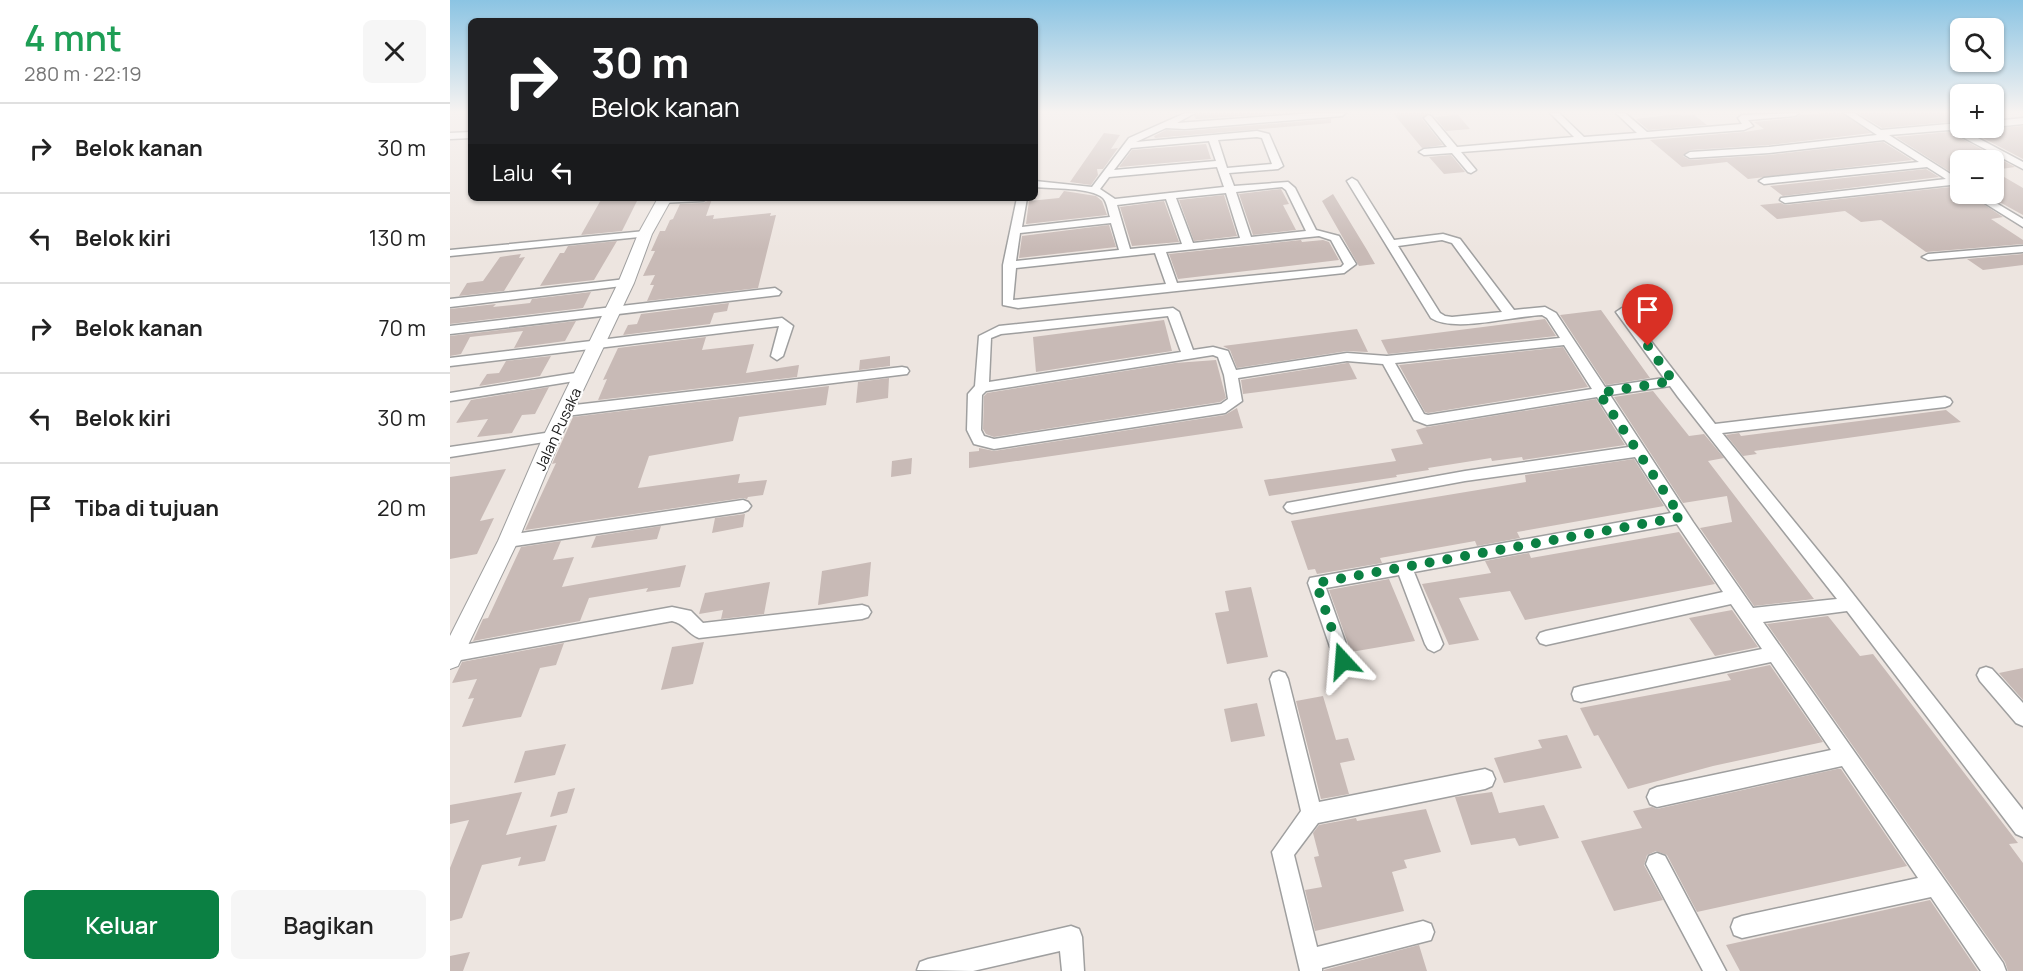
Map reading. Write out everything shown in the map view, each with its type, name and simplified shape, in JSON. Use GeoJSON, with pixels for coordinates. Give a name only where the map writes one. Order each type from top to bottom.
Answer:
{"type":"FeatureCollection","features":[{"type":"Feature","properties":{"kind":"street"},"geometry":{"type":"LineString","coordinates":[[1095,189],[1118,158]]}},
{"type":"Feature","properties":{"kind":"street"},"geometry":{"type":"LineString","coordinates":[[1219,158],[1247,241]]}},
{"type":"Feature","properties":{"kind":"street"},"geometry":{"type":"LineString","coordinates":[[1106,174],[1275,167],[1278,164],[1275,158]]}},
{"type":"Feature","properties":{"kind":"street"},"geometry":{"type":"LineString","coordinates":[[1461,158],[1471,171]]}},
{"type":"Feature","properties":{"kind":"street"},"geometry":{"type":"LineString","coordinates":[[1920,158],[1950,177]]}},
{"type":"Feature","properties":{"kind":"street"},"geometry":{"type":"LineString","coordinates":[[2010,158],[2023,166]]}},
{"type":"Feature","properties":{"kind":"street"},"geometry":{"type":"LineString","coordinates":[[1764,181],[1929,164]]}},
{"type":"Feature","properties":{"kind":"street"},"geometry":{"type":"LineString","coordinates":[[1352,181],[1435,315],[1452,321],[1545,311],[1552,316],[1569,340],[1599,393],[1639,450],[1681,517],[1995,971]]}},
{"type":"Feature","properties":{"kind":"street"},"geometry":{"type":"LineString","coordinates":[[1785,200],[1950,183]]}},
{"type":"Feature","properties":{"kind":"street"},"geometry":{"type":"LineString","coordinates":[[1111,202],[1286,184],[1312,234]]}},
{"type":"Feature","properties":{"kind":"street"},"geometry":{"type":"LineString","coordinates":[[1038,185],[1053,188],[1095,189],[1107,194],[1125,252]]}},
{"type":"Feature","properties":{"kind":"street"},"geometry":{"type":"LineString","coordinates":[[1170,195],[1189,247]]}},
{"type":"Feature","properties":{"kind":"street","name":"Jalan Pusaka"},"geometry":{"type":"LineString","coordinates":[[451,657],[508,541],[552,437],[626,283],[645,234],[663,201]]}},
{"type":"Feature","properties":{"kind":"street"},"geometry":{"type":"LineString","coordinates":[[1009,265],[1312,234],[1326,234],[1335,237],[1350,264],[1344,270],[1013,304],[1007,302],[1009,265],[1021,201]]}},
{"type":"Feature","properties":{"kind":"street"},"geometry":{"type":"LineString","coordinates":[[1991,204],[2023,224]]}},
{"type":"Feature","properties":{"kind":"street"},"geometry":{"type":"LineString","coordinates":[[1014,231],[1116,219]]}},
{"type":"Feature","properties":{"kind":"street"},"geometry":{"type":"LineString","coordinates":[[450,253],[645,234]]}},
{"type":"Feature","properties":{"kind":"street"},"geometry":{"type":"LineString","coordinates":[[1391,244],[1443,237],[1456,241],[1510,314]]}},
{"type":"Feature","properties":{"kind":"street"},"geometry":{"type":"LineString","coordinates":[[1159,249],[1172,286]]}},
{"type":"Feature","properties":{"kind":"street"},"geometry":{"type":"LineString","coordinates":[[1928,257],[2023,249]]}},
{"type":"Feature","properties":{"kind":"street"},"geometry":{"type":"LineString","coordinates":[[450,303],[626,283]]}},
{"type":"Feature","properties":{"kind":"street"},"geometry":{"type":"LineString","coordinates":[[450,330],[775,292]]}},
{"type":"Feature","properties":{"kind":"street"},"geometry":{"type":"LineString","coordinates":[[982,387],[985,336],[999,330],[1173,312],[1188,355]]}},
{"type":"Feature","properties":{"kind":"street"},"geometry":{"type":"LineString","coordinates":[[1622,312],[1673,381],[2023,827]]}},
{"type":"Feature","properties":{"kind":"street"},"geometry":{"type":"LineString","coordinates":[[450,362],[782,322],[787,326],[777,356]]}},
{"type":"Feature","properties":{"kind":"street"},"geometry":{"type":"LineString","coordinates":[[1231,375],[1347,357],[1387,360],[1569,340]]}},
{"type":"Feature","properties":{"kind":"street"},"geometry":{"type":"LineString","coordinates":[[1219,352],[1223,354],[1231,375],[1235,401],[1225,408],[994,444],[979,440],[974,430],[975,394],[982,387],[1219,352]]}},
{"type":"Feature","properties":{"kind":"street"},"geometry":{"type":"LineString","coordinates":[[1387,360],[1419,417],[1424,420],[1673,381]]}},
{"type":"Feature","properties":{"kind":"street"},"geometry":{"type":"LineString","coordinates":[[566,411],[902,371]]}},
{"type":"Feature","properties":{"kind":"street"},"geometry":{"type":"LineString","coordinates":[[450,397],[582,376]]}},
{"type":"Feature","properties":{"kind":"street"},"geometry":{"type":"LineString","coordinates":[[1711,429],[1945,402]]}},
{"type":"Feature","properties":{"kind":"street"},"geometry":{"type":"LineString","coordinates":[[450,452],[552,437]]}},
{"type":"Feature","properties":{"kind":"street"},"geometry":{"type":"LineString","coordinates":[[1292,507],[1465,476],[1639,450]]}},
{"type":"Feature","properties":{"kind":"street"},"geometry":{"type":"LineString","coordinates":[[508,541],[743,506]]}},
{"type":"Feature","properties":{"kind":"street"},"geometry":{"type":"LineString","coordinates":[[1343,661],[1316,583],[1681,517]]}},
{"type":"Feature","properties":{"kind":"street"},"geometry":{"type":"LineString","coordinates":[[1404,566],[1434,644]]}},
{"type":"Feature","properties":{"kind":"street"},"geometry":{"type":"LineString","coordinates":[[1546,638],[1735,596]]}},
{"type":"Feature","properties":{"kind":"street"},"geometry":{"type":"LineString","coordinates":[[1749,616],[1850,604]]}},
{"type":"Feature","properties":{"kind":"street"},"geometry":{"type":"LineString","coordinates":[[451,657],[672,614],[685,616],[699,631],[862,612]]}},
{"type":"Feature","properties":{"kind":"street"},"geometry":{"type":"LineString","coordinates":[[1581,694],[1775,654]]}},
{"type":"Feature","properties":{"kind":"street"},"geometry":{"type":"LineString","coordinates":[[1986,675],[2023,717]]}},
{"type":"Feature","properties":{"kind":"street"},"geometry":{"type":"LineString","coordinates":[[1279,679],[1312,814]]}},
{"type":"Feature","properties":{"kind":"street"},"geometry":{"type":"LineString","coordinates":[[1657,797],[1846,756]]}},
{"type":"Feature","properties":{"kind":"street"},"geometry":{"type":"LineString","coordinates":[[1423,932],[1310,965],[1283,852],[1312,814],[1485,779]]}},
{"type":"Feature","properties":{"kind":"street"},"geometry":{"type":"LineString","coordinates":[[1657,864],[1715,971]]}},
{"type":"Feature","properties":{"kind":"street"},"geometry":{"type":"LineString","coordinates":[[1742,927],[1935,885]]}},
{"type":"Feature","properties":{"kind":"street"},"geometry":{"type":"LineString","coordinates":[[926,971],[1071,937],[1073,971]]}},
{"type":"Feature","properties":{"kind":"building"},"geometry":{"type":"Polygon","coordinates":[[[1086,158],[1111,158],[1103,169],[1097,169],[1098,175],[1091,185],[1070,182],[1086,158]]]}},
{"type":"Feature","properties":{"kind":"building"},"geometry":{"type":"Polygon","coordinates":[[[1126,158],[1211,159],[1119,167],[1126,158]]]}},
{"type":"Feature","properties":{"kind":"building"},"geometry":{"type":"Polygon","coordinates":[[[1430,158],[1454,158],[1465,172],[1444,174],[1430,158]]]}},
{"type":"Feature","properties":{"kind":"building"},"geometry":{"type":"Polygon","coordinates":[[[1672,158],[1912,160],[1748,179],[1727,162],[1682,167],[1672,158]]]}},
{"type":"Feature","properties":{"kind":"building"},"geometry":{"type":"Polygon","coordinates":[[[1929,158],[1950,158],[1950,172],[1929,158]]]}},
{"type":"Feature","properties":{"kind":"building"},"geometry":{"type":"Polygon","coordinates":[[[2004,161],[2015,167],[2004,169],[2004,161]]]}},
{"type":"Feature","properties":{"kind":"building"},"geometry":{"type":"Polygon","coordinates":[[[1926,169],[1939,177],[1783,196],[1770,186],[1926,169]]]}},
{"type":"Feature","properties":{"kind":"building"},"geometry":{"type":"Polygon","coordinates":[[[2004,177],[2023,188],[2023,215],[2003,204],[2004,177]]]}},
{"type":"Feature","properties":{"kind":"building"},"geometry":{"type":"Polygon","coordinates":[[[1950,187],[1950,204],[1983,204],[2003,217],[1991,219],[2023,240],[2023,244],[1926,252],[1881,220],[1861,222],[1845,211],[1777,219],[1760,205],[1781,203],[1785,205],[1950,187]]]}},
{"type":"Feature","properties":{"kind":"building"},"geometry":{"type":"Polygon","coordinates":[[[1281,189],[1289,204],[1283,205],[1296,230],[1253,235],[1239,194],[1281,189]]]}},
{"type":"Feature","properties":{"kind":"building"},"geometry":{"type":"Polygon","coordinates":[[[1064,191],[1096,196],[1102,201],[1107,215],[1026,224],[1029,201],[1059,198],[1064,191]]]}},
{"type":"Feature","properties":{"kind":"building"},"geometry":{"type":"Polygon","coordinates":[[[1333,194],[1375,264],[1359,266],[1322,201],[1333,194]]]}},
{"type":"Feature","properties":{"kind":"building"},"geometry":{"type":"Polygon","coordinates":[[[1224,195],[1237,236],[1194,241],[1179,200],[1224,195]]]}},
{"type":"Feature","properties":{"kind":"building"},"geometry":{"type":"Polygon","coordinates":[[[600,201],[637,201],[622,231],[581,235],[600,201]]]}},
{"type":"Feature","properties":{"kind":"building"},"geometry":{"type":"Polygon","coordinates":[[[711,201],[706,216],[714,215],[713,219],[771,213],[770,216],[776,215],[758,288],[647,301],[654,285],[650,285],[655,275],[643,276],[655,251],[651,251],[660,231],[665,231],[680,204],[711,201]]]}},
{"type":"Feature","properties":{"kind":"building"},"geometry":{"type":"Polygon","coordinates":[[[1164,201],[1179,242],[1132,246],[1120,207],[1164,201]]]}},
{"type":"Feature","properties":{"kind":"building"},"geometry":{"type":"Polygon","coordinates":[[[1109,225],[1116,247],[1019,258],[1022,236],[1109,225]]]}},
{"type":"Feature","properties":{"kind":"building"},"geometry":{"type":"Polygon","coordinates":[[[1301,240],[1302,242],[1323,240],[1329,242],[1339,260],[1178,279],[1169,254],[1301,240]]]}},
{"type":"Feature","properties":{"kind":"building"},"geometry":{"type":"Polygon","coordinates":[[[617,241],[594,280],[540,286],[560,253],[564,253],[568,246],[617,241]]]}},
{"type":"Feature","properties":{"kind":"building"},"geometry":{"type":"Polygon","coordinates":[[[521,254],[519,258],[525,257],[504,291],[459,296],[467,283],[483,281],[500,257],[521,254]]]}},
{"type":"Feature","properties":{"kind":"building"},"geometry":{"type":"Polygon","coordinates":[[[2023,254],[2023,265],[1983,270],[1967,259],[2023,254]]]}},
{"type":"Feature","properties":{"kind":"building"},"geometry":{"type":"Polygon","coordinates":[[[591,292],[583,308],[450,324],[450,309],[530,303],[532,299],[591,292]]]}},
{"type":"Feature","properties":{"kind":"building"},"geometry":{"type":"Polygon","coordinates":[[[729,303],[727,311],[714,313],[710,324],[623,335],[628,325],[637,324],[641,314],[729,303]]]}},
{"type":"Feature","properties":{"kind":"building"},"geometry":{"type":"Polygon","coordinates":[[[1601,310],[1650,378],[1606,385],[1560,315],[1601,310]]]}},
{"type":"Feature","properties":{"kind":"building"},"geometry":{"type":"Polygon","coordinates":[[[1545,319],[1556,336],[1388,354],[1381,340],[1545,319]]]}},
{"type":"Feature","properties":{"kind":"building"},"geometry":{"type":"Polygon","coordinates":[[[1164,320],[1172,351],[1036,372],[1033,337],[1164,320]]]}},
{"type":"Feature","properties":{"kind":"building"},"geometry":{"type":"Polygon","coordinates":[[[576,321],[565,341],[514,348],[523,331],[470,337],[461,354],[450,356],[450,336],[576,321]]]}},
{"type":"Feature","properties":{"kind":"building"},"geometry":{"type":"Polygon","coordinates":[[[1357,329],[1368,352],[1347,351],[1237,368],[1230,350],[1223,346],[1357,329]]]}},
{"type":"Feature","properties":{"kind":"building"},"geometry":{"type":"Polygon","coordinates":[[[706,337],[702,350],[754,344],[746,373],[799,365],[797,377],[598,400],[607,379],[603,380],[618,348],[706,337]]]}},
{"type":"Feature","properties":{"kind":"building"},"geometry":{"type":"Polygon","coordinates":[[[1563,347],[1588,387],[1428,413],[1425,412],[1399,365],[1563,347]]]}},
{"type":"Feature","properties":{"kind":"building"},"geometry":{"type":"Polygon","coordinates":[[[551,356],[540,376],[479,386],[487,374],[499,373],[506,361],[551,356]]]}},
{"type":"Feature","properties":{"kind":"building"},"geometry":{"type":"Polygon","coordinates":[[[890,356],[890,366],[859,370],[860,360],[890,356]]]}},
{"type":"Feature","properties":{"kind":"building"},"geometry":{"type":"Polygon","coordinates":[[[1216,360],[1226,398],[1220,402],[994,437],[986,434],[983,429],[984,396],[987,393],[1175,363],[1216,360]]]}},
{"type":"Feature","properties":{"kind":"building"},"geometry":{"type":"Polygon","coordinates":[[[1349,363],[1357,379],[1243,394],[1241,380],[1349,363]]]}},
{"type":"Feature","properties":{"kind":"building"},"geometry":{"type":"Polygon","coordinates":[[[889,378],[888,398],[856,403],[858,382],[889,378]]]}},
{"type":"Feature","properties":{"kind":"building"},"geometry":{"type":"Polygon","coordinates":[[[829,386],[826,405],[739,417],[733,441],[649,456],[638,488],[740,474],[738,483],[767,480],[763,495],[525,530],[556,463],[552,464],[573,417],[829,386]]]}},
{"type":"Feature","properties":{"kind":"building"},"geometry":{"type":"Polygon","coordinates":[[[549,387],[535,414],[522,415],[512,433],[477,437],[488,419],[456,423],[471,400],[549,387]]]}},
{"type":"Feature","properties":{"kind":"building"},"geometry":{"type":"Polygon","coordinates":[[[1653,391],[1689,436],[1704,434],[1724,458],[1708,461],[1814,599],[1754,606],[1700,528],[1732,522],[1727,496],[1683,503],[1614,397],[1653,391]]]}},
{"type":"Feature","properties":{"kind":"building"},"geometry":{"type":"Polygon","coordinates":[[[1596,399],[1625,445],[1523,460],[1522,457],[1492,461],[1491,458],[1428,468],[1429,470],[1396,475],[1397,477],[1269,496],[1264,480],[1396,461],[1391,449],[1423,444],[1416,430],[1427,427],[1596,399]]]}},
{"type":"Feature","properties":{"kind":"building"},"geometry":{"type":"Polygon","coordinates":[[[1237,408],[1243,428],[969,468],[969,452],[979,451],[979,448],[994,451],[1225,415],[1237,408]]]}},
{"type":"Feature","properties":{"kind":"building"},"geometry":{"type":"Polygon","coordinates":[[[1946,410],[1961,422],[1754,451],[1757,454],[1743,456],[1726,435],[1739,433],[1741,436],[1946,410]]]}},
{"type":"Feature","properties":{"kind":"building"},"geometry":{"type":"Polygon","coordinates":[[[912,458],[911,474],[891,477],[892,461],[912,458]]]}},
{"type":"Feature","properties":{"kind":"building"},"geometry":{"type":"Polygon","coordinates":[[[1634,459],[1664,506],[1517,532],[1520,538],[1477,546],[1475,541],[1380,558],[1382,563],[1317,574],[1315,569],[1308,570],[1291,521],[1526,482],[1525,475],[1634,459]]]}},
{"type":"Feature","properties":{"kind":"building"},"geometry":{"type":"Polygon","coordinates":[[[506,469],[480,521],[494,518],[477,554],[450,559],[450,477],[506,469]]]}},
{"type":"Feature","properties":{"kind":"building"},"geometry":{"type":"Polygon","coordinates":[[[745,514],[743,527],[712,533],[715,518],[745,514]]]}},
{"type":"Feature","properties":{"kind":"building"},"geometry":{"type":"Polygon","coordinates":[[[661,526],[657,539],[591,548],[596,536],[661,526]]]}},
{"type":"Feature","properties":{"kind":"building"},"geometry":{"type":"Polygon","coordinates":[[[1679,532],[1715,584],[1525,620],[1510,591],[1459,598],[1479,640],[1449,645],[1422,584],[1491,573],[1485,561],[1529,553],[1531,558],[1679,532]]]}},
{"type":"Feature","properties":{"kind":"building"},"geometry":{"type":"Polygon","coordinates":[[[561,541],[553,560],[574,557],[562,587],[686,565],[680,587],[646,592],[648,588],[589,598],[580,621],[473,641],[483,619],[488,618],[521,547],[561,541]]]}},
{"type":"Feature","properties":{"kind":"building"},"geometry":{"type":"Polygon","coordinates":[[[871,562],[868,596],[818,605],[822,571],[871,562]]]}},
{"type":"Feature","properties":{"kind":"building"},"geometry":{"type":"Polygon","coordinates":[[[1389,579],[1415,641],[1351,652],[1329,590],[1389,579]]]}},
{"type":"Feature","properties":{"kind":"building"},"geometry":{"type":"Polygon","coordinates":[[[770,582],[764,614],[721,619],[723,610],[699,614],[705,593],[770,582]]]}},
{"type":"Feature","properties":{"kind":"building"},"geometry":{"type":"Polygon","coordinates":[[[1251,587],[1268,657],[1227,664],[1215,613],[1229,611],[1225,591],[1251,587]]]}},
{"type":"Feature","properties":{"kind":"building"},"geometry":{"type":"Polygon","coordinates":[[[1732,610],[1758,647],[1715,656],[1689,618],[1732,610]]]}},
{"type":"Feature","properties":{"kind":"building"},"geometry":{"type":"Polygon","coordinates":[[[1828,616],[1860,656],[1873,654],[2018,843],[2009,844],[2023,863],[2023,971],[2008,971],[2005,962],[1767,624],[1828,616]]]}},
{"type":"Feature","properties":{"kind":"building"},"geometry":{"type":"Polygon","coordinates":[[[704,642],[693,684],[661,690],[672,647],[704,642]]]}},
{"type":"Feature","properties":{"kind":"building"},"geometry":{"type":"Polygon","coordinates":[[[564,643],[556,665],[540,668],[521,717],[462,727],[474,698],[468,699],[477,679],[452,683],[462,662],[564,643]]]}},
{"type":"Feature","properties":{"kind":"building"},"geometry":{"type":"Polygon","coordinates":[[[1770,665],[1823,742],[1713,766],[1628,789],[1598,735],[1594,736],[1580,708],[1731,680],[1727,674],[1770,665]]]}},
{"type":"Feature","properties":{"kind":"building"},"geometry":{"type":"Polygon","coordinates":[[[2023,668],[2023,700],[1999,673],[2023,668]]]}},
{"type":"Feature","properties":{"kind":"building"},"geometry":{"type":"Polygon","coordinates":[[[1323,696],[1336,740],[1348,738],[1355,760],[1340,763],[1349,794],[1321,799],[1296,701],[1323,696]]]}},
{"type":"Feature","properties":{"kind":"building"},"geometry":{"type":"Polygon","coordinates":[[[1257,703],[1265,736],[1231,742],[1224,709],[1257,703]]]}},
{"type":"Feature","properties":{"kind":"building"},"geometry":{"type":"Polygon","coordinates":[[[1567,735],[1582,768],[1504,783],[1494,758],[1542,748],[1538,740],[1567,735]]]}},
{"type":"Feature","properties":{"kind":"building"},"geometry":{"type":"Polygon","coordinates":[[[566,744],[555,775],[514,783],[525,751],[566,744]]]}},
{"type":"Feature","properties":{"kind":"building"},"geometry":{"type":"Polygon","coordinates":[[[1841,769],[1907,866],[1697,912],[1667,855],[1656,851],[1647,855],[1644,865],[1663,900],[1614,911],[1581,841],[1642,828],[1633,811],[1652,807],[1657,809],[1841,769]]]}},
{"type":"Feature","properties":{"kind":"building"},"geometry":{"type":"Polygon","coordinates":[[[575,788],[567,813],[550,817],[558,792],[575,788]]]}},
{"type":"Feature","properties":{"kind":"building"},"geometry":{"type":"Polygon","coordinates":[[[522,792],[506,835],[557,825],[545,861],[518,866],[521,857],[482,865],[462,918],[450,921],[450,868],[469,820],[450,824],[450,805],[522,792]]]}},
{"type":"Feature","properties":{"kind":"building"},"geometry":{"type":"Polygon","coordinates":[[[1492,792],[1499,813],[1544,805],[1559,838],[1519,846],[1515,838],[1471,845],[1455,797],[1492,792]]]}},
{"type":"Feature","properties":{"kind":"building"},"geometry":{"type":"Polygon","coordinates":[[[1426,809],[1441,852],[1404,860],[1407,868],[1392,872],[1404,911],[1315,931],[1305,890],[1322,887],[1314,857],[1319,856],[1313,833],[1319,825],[1426,809]]]}},
{"type":"Feature","properties":{"kind":"building"},"geometry":{"type":"Polygon","coordinates":[[[1930,900],[1978,971],[1740,971],[1726,945],[1930,900]]]}},
{"type":"Feature","properties":{"kind":"building"},"geometry":{"type":"Polygon","coordinates":[[[1419,945],[1427,971],[1324,971],[1324,970],[1419,945]]]}},
{"type":"Feature","properties":{"kind":"building"},"geometry":{"type":"Polygon","coordinates":[[[470,952],[463,971],[450,971],[450,956],[470,952]]]}},
{"type":"Feature","properties":{"kind":"route"},"geometry":{"type":"LineString","coordinates":[[1343,661],[1316,583],[1681,517],[1639,450],[1599,393],[1673,381],[1648,346]]}}]}
